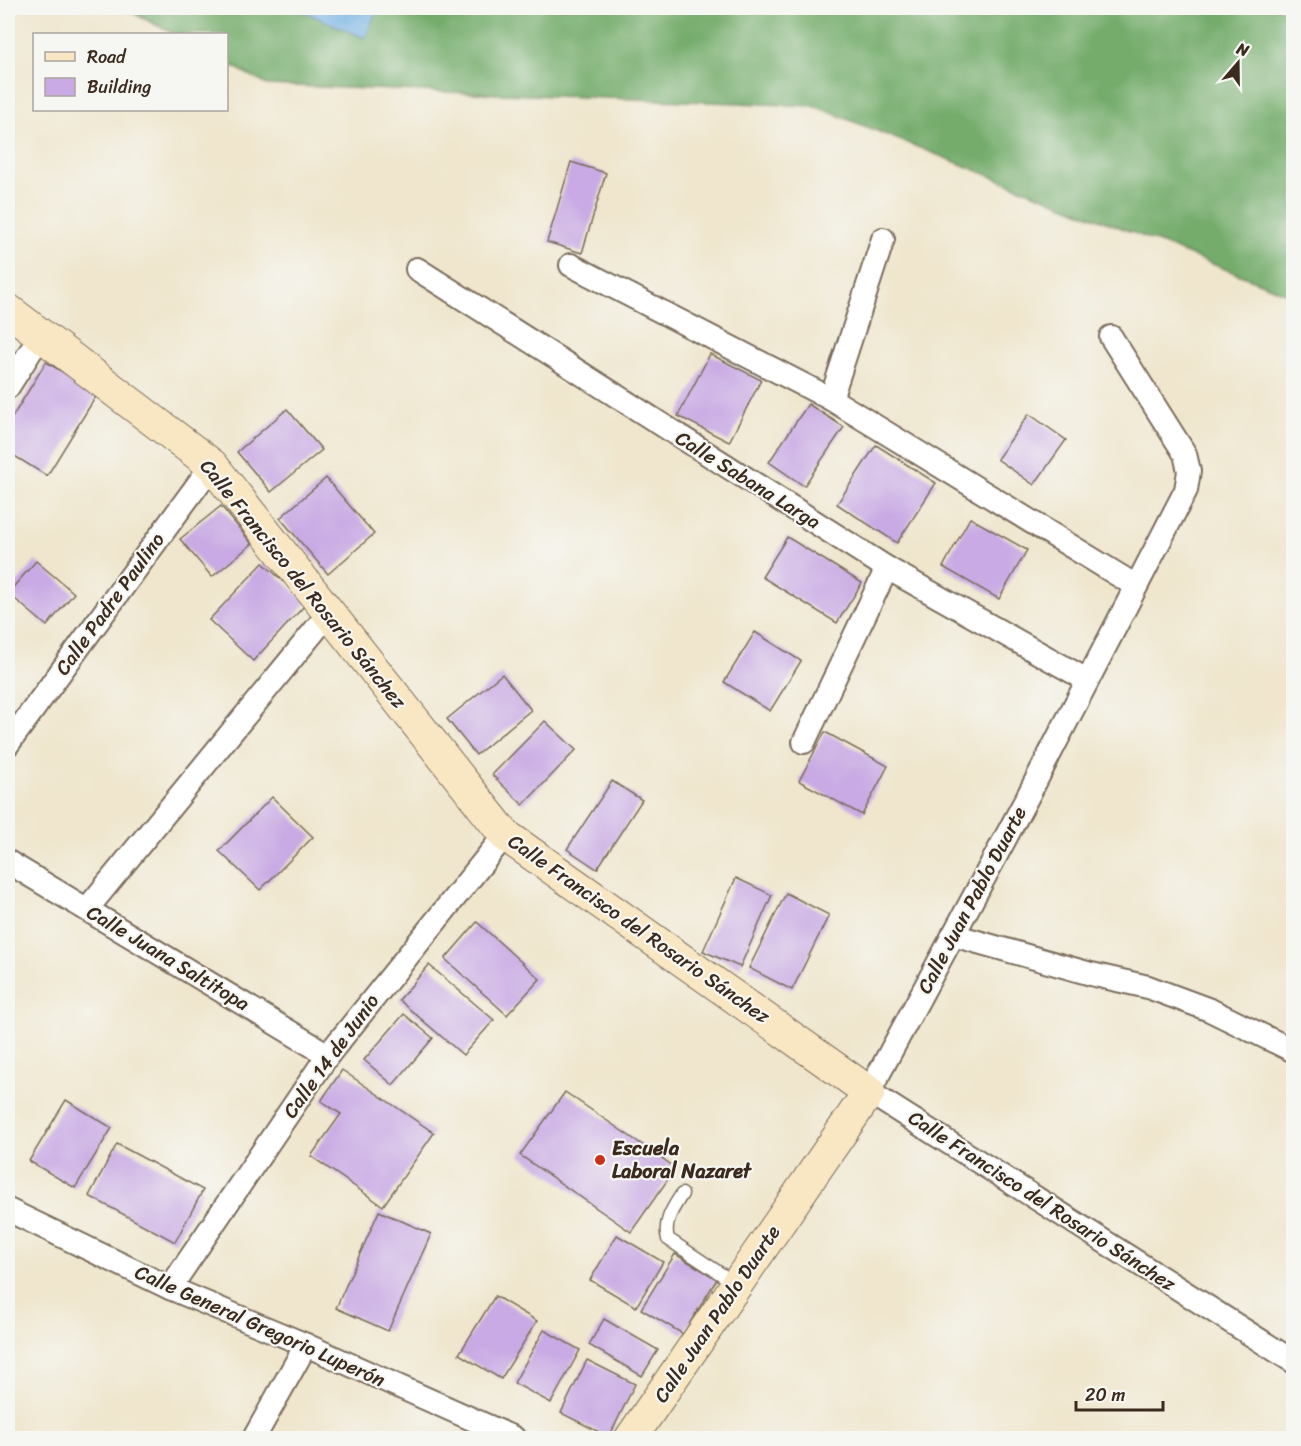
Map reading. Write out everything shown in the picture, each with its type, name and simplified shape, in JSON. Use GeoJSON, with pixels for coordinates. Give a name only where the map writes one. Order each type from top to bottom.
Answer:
{"type":"FeatureCollection","features":[{"type":"Feature","properties":{"kind":"street"},"geometry":{"type":"LineString","coordinates":[[831,399],[883,239]]}},
{"type":"Feature","properties":{"kind":"street"},"geometry":{"type":"LineString","coordinates":[[571,264],[831,399],[1136,586]]}},
{"type":"Feature","properties":{"kind":"street","name":"Calle Sabana Larga"},"geometry":{"type":"LineString","coordinates":[[417,269],[887,568],[1087,680]]}},
{"type":"Feature","properties":{"kind":"street","name":"Calle Francisco del Rosario Sánchez"},"geometry":{"type":"LineString","coordinates":[[8,310],[212,465],[505,835],[869,1092],[1293,1362]]}},
{"type":"Feature","properties":{"kind":"street"},"geometry":{"type":"LineString","coordinates":[[8,387],[41,335]]}},
{"type":"Feature","properties":{"kind":"street","name":"Calle Juan Pablo Duarte"},"geometry":{"type":"LineString","coordinates":[[631,1438],[869,1092],[1029,794],[1186,490],[1189,471],[1185,454],[1111,338]]}},
{"type":"Feature","properties":{"kind":"street","name":"Calle Padre Paulino"},"geometry":{"type":"LineString","coordinates":[[8,744],[212,465]]}},
{"type":"Feature","properties":{"kind":"street"},"geometry":{"type":"LineString","coordinates":[[804,742],[887,568]]}},
{"type":"Feature","properties":{"kind":"street"},"geometry":{"type":"LineString","coordinates":[[87,909],[329,613]]}},
{"type":"Feature","properties":{"kind":"street","name":"Calle 14 de Junio"},"geometry":{"type":"LineString","coordinates":[[170,1287],[328,1055],[505,835]]}},
{"type":"Feature","properties":{"kind":"street","name":"Calle Juana Saltitopa"},"geometry":{"type":"LineString","coordinates":[[8,862],[328,1055]]}},
{"type":"Feature","properties":{"kind":"street"},"geometry":{"type":"LineString","coordinates":[[953,935],[1091,974],[1148,987],[1210,1010],[1293,1051]]}},
{"type":"Feature","properties":{"kind":"street","name":"Calle General Gregorio Luperón"},"geometry":{"type":"LineString","coordinates":[[8,1210],[170,1287],[514,1438]]}},
{"type":"Feature","properties":{"kind":"street"},"geometry":{"type":"LineString","coordinates":[[254,1438],[306,1345]]}},
{"type":"Feature","properties":{"kind":"lane"},"geometry":{"type":"LineString","coordinates":[[682,1194],[665,1229],[668,1239],[737,1284]]}},
{"type":"Feature","properties":{"kind":"green space"},"geometry":{"type":"Polygon","coordinates":[[[123,8],[1293,8],[1293,296],[814,106],[267,85],[228,64],[228,33],[172,33],[123,8]]]}},
{"type":"Feature","properties":{"kind":"water"},"geometry":{"type":"Polygon","coordinates":[[[295,8],[378,8],[365,38],[295,8]]]}},
{"type":"Feature","properties":{"kind":"building"},"geometry":{"type":"Polygon","coordinates":[[[571,162],[606,173],[582,253],[547,242],[571,162]]]}},
{"type":"Feature","properties":{"kind":"building"},"geometry":{"type":"Polygon","coordinates":[[[710,354],[761,380],[729,442],[678,416],[710,354]]]}},
{"type":"Feature","properties":{"kind":"building"},"geometry":{"type":"Polygon","coordinates":[[[46,362],[98,393],[47,476],[8,452],[8,424],[46,362]]]}},
{"type":"Feature","properties":{"kind":"building"},"geometry":{"type":"Polygon","coordinates":[[[808,404],[844,427],[804,486],[769,462],[808,404]]]}},
{"type":"Feature","properties":{"kind":"building"},"geometry":{"type":"Polygon","coordinates":[[[287,409],[322,450],[271,492],[237,452],[287,409]]]}},
{"type":"Feature","properties":{"kind":"building"},"geometry":{"type":"Polygon","coordinates":[[[1029,414],[1066,440],[1034,485],[997,459],[1029,414]]]}},
{"type":"Feature","properties":{"kind":"building"},"geometry":{"type":"Polygon","coordinates":[[[876,445],[936,483],[897,543],[837,504],[876,445]]]}},
{"type":"Feature","properties":{"kind":"building"},"geometry":{"type":"Polygon","coordinates":[[[326,478],[374,534],[328,574],[280,518],[326,478]]]}},
{"type":"Feature","properties":{"kind":"building"},"geometry":{"type":"Polygon","coordinates":[[[221,506],[252,544],[212,577],[180,539],[221,506]]]}},
{"type":"Feature","properties":{"kind":"building"},"geometry":{"type":"Polygon","coordinates":[[[970,518],[1027,550],[999,599],[943,567],[970,518]]]}},
{"type":"Feature","properties":{"kind":"building"},"geometry":{"type":"Polygon","coordinates":[[[787,537],[862,583],[837,623],[762,577],[787,537]]]}},
{"type":"Feature","properties":{"kind":"building"},"geometry":{"type":"Polygon","coordinates":[[[36,561],[74,593],[47,626],[8,593],[36,561]]]}},
{"type":"Feature","properties":{"kind":"building"},"geometry":{"type":"Polygon","coordinates":[[[263,563],[307,603],[253,661],[209,620],[263,563]]]}},
{"type":"Feature","properties":{"kind":"building"},"geometry":{"type":"Polygon","coordinates":[[[755,632],[801,661],[770,711],[724,682],[755,632]]]}},
{"type":"Feature","properties":{"kind":"building"},"geometry":{"type":"Polygon","coordinates":[[[502,674],[531,710],[476,755],[447,719],[502,674]]]}},
{"type":"Feature","properties":{"kind":"building"},"geometry":{"type":"Polygon","coordinates":[[[545,721],[576,750],[523,805],[492,775],[545,721]]]}},
{"type":"Feature","properties":{"kind":"building"},"geometry":{"type":"Polygon","coordinates":[[[825,732],[888,766],[862,815],[799,781],[825,732]]]}},
{"type":"Feature","properties":{"kind":"building"},"geometry":{"type":"Polygon","coordinates":[[[612,781],[642,800],[597,869],[567,849],[612,781]]]}},
{"type":"Feature","properties":{"kind":"building"},"geometry":{"type":"Polygon","coordinates":[[[272,797],[313,837],[260,890],[219,851],[272,797]]]}},
{"type":"Feature","properties":{"kind":"building"},"geometry":{"type":"Polygon","coordinates":[[[736,878],[772,895],[740,967],[703,951],[736,878]]]}},
{"type":"Feature","properties":{"kind":"building"},"geometry":{"type":"Polygon","coordinates":[[[786,893],[829,915],[792,990],[749,968],[786,893]]]}},
{"type":"Feature","properties":{"kind":"building"},"geometry":{"type":"Polygon","coordinates":[[[477,922],[540,979],[507,1015],[445,959],[477,922]]]}},
{"type":"Feature","properties":{"kind":"building"},"geometry":{"type":"Polygon","coordinates":[[[429,965],[494,1020],[463,1055],[399,1000],[429,965]]]}},
{"type":"Feature","properties":{"kind":"building"},"geometry":{"type":"Polygon","coordinates":[[[404,1014],[433,1038],[393,1085],[364,1060],[404,1014]]]}},
{"type":"Feature","properties":{"kind":"building"},"geometry":{"type":"Polygon","coordinates":[[[342,1070],[434,1133],[383,1206],[311,1156],[341,1114],[321,1101],[342,1070]]]}},
{"type":"Feature","properties":{"kind":"building"},"geometry":{"type":"Polygon","coordinates":[[[565,1092],[676,1168],[631,1232],[520,1155],[565,1092]]]}},
{"type":"Feature","properties":{"kind":"building"},"geometry":{"type":"Polygon","coordinates":[[[66,1100],[112,1128],[75,1188],[29,1161],[66,1100]]]}},
{"type":"Feature","properties":{"kind":"building"},"geometry":{"type":"Polygon","coordinates":[[[117,1144],[203,1190],[175,1242],[89,1196],[117,1144]]]}},
{"type":"Feature","properties":{"kind":"building"},"geometry":{"type":"Polygon","coordinates":[[[379,1211],[431,1234],[388,1331],[336,1308],[379,1211]]]}},
{"type":"Feature","properties":{"kind":"building"},"geometry":{"type":"Polygon","coordinates":[[[617,1235],[663,1262],[636,1307],[590,1280],[617,1235]]]}},
{"type":"Feature","properties":{"kind":"building"},"geometry":{"type":"Polygon","coordinates":[[[675,1254],[717,1279],[683,1334],[641,1309],[675,1254]]]}},
{"type":"Feature","properties":{"kind":"building"},"geometry":{"type":"Polygon","coordinates":[[[495,1296],[537,1321],[501,1379],[459,1354],[495,1296]]]}},
{"type":"Feature","properties":{"kind":"building"},"geometry":{"type":"Polygon","coordinates":[[[604,1319],[658,1350],[642,1376],[589,1345],[604,1319]]]}},
{"type":"Feature","properties":{"kind":"building"},"geometry":{"type":"Polygon","coordinates":[[[544,1330],[580,1350],[551,1403],[514,1383],[544,1330]]]}},
{"type":"Feature","properties":{"kind":"building"},"geometry":{"type":"Polygon","coordinates":[[[587,1360],[635,1384],[609,1437],[561,1413],[587,1360]]]}},
{"type":"Feature","properties":{"kind":"place","name":"Escuela Laboral Nazaret"},"geometry":{"type":"Point","coordinates":[600,1160]}}]}
